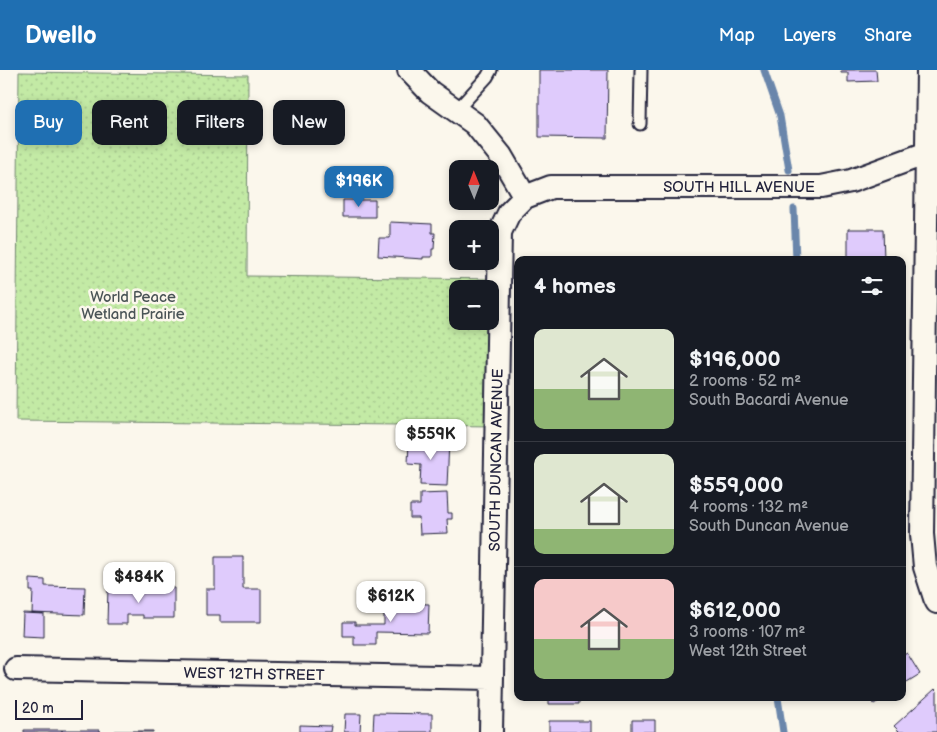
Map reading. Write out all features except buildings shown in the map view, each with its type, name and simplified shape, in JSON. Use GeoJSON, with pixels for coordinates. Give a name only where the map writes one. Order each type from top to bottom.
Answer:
{"type":"FeatureCollection","features":[{"type":"Feature","properties":{"kind":"street"},"geometry":{"type":"LineString","coordinates":[[409,70],[430,92],[475,124],[501,156],[525,197]]}},
{"type":"Feature","properties":{"kind":"street"},"geometry":{"type":"LineString","coordinates":[[928,70],[926,153],[931,329],[922,534],[925,567],[937,602]]}},
{"type":"Feature","properties":{"kind":"street","name":"SOUTH HILL AVENUE"},"geometry":{"type":"LineString","coordinates":[[525,197],[551,187],[820,188],[851,181],[926,153]]}},
{"type":"Feature","properties":{"kind":"street","name":"SOUTH DUNCAN AVENUE"},"geometry":{"type":"LineString","coordinates":[[492,732],[500,232],[509,213],[525,197]]}},
{"type":"Feature","properties":{"kind":"street","name":"WEST 12TH STREET"},"geometry":{"type":"LineString","coordinates":[[16,669],[492,678]]}},
{"type":"Feature","properties":{"kind":"lane"},"geometry":{"type":"LineString","coordinates":[[456,111],[491,70]]}},
{"type":"Feature","properties":{"kind":"lane"},"geometry":{"type":"LineString","coordinates":[[640,124],[641,70]]}},
{"type":"Feature","properties":{"kind":"green space","name":"World Peace Wetland Prairie"},"geometry":{"type":"Polygon","coordinates":[[[19,72],[248,75],[248,100],[177,100],[177,145],[248,145],[247,276],[499,279],[449,280],[449,330],[498,330],[497,426],[16,421],[18,145],[82,145],[82,100],[19,100],[19,72]]]}},
{"type":"Feature","properties":{"kind":"waterway"},"geometry":{"type":"LineString","coordinates":[[764,70],[780,116],[789,170]]}},
{"type":"Feature","properties":{"kind":"waterway"},"geometry":{"type":"LineString","coordinates":[[794,209],[796,256]]}},
{"type":"Feature","properties":{"kind":"waterway"},"geometry":{"type":"LineString","coordinates":[[778,701],[783,732]]}}]}
